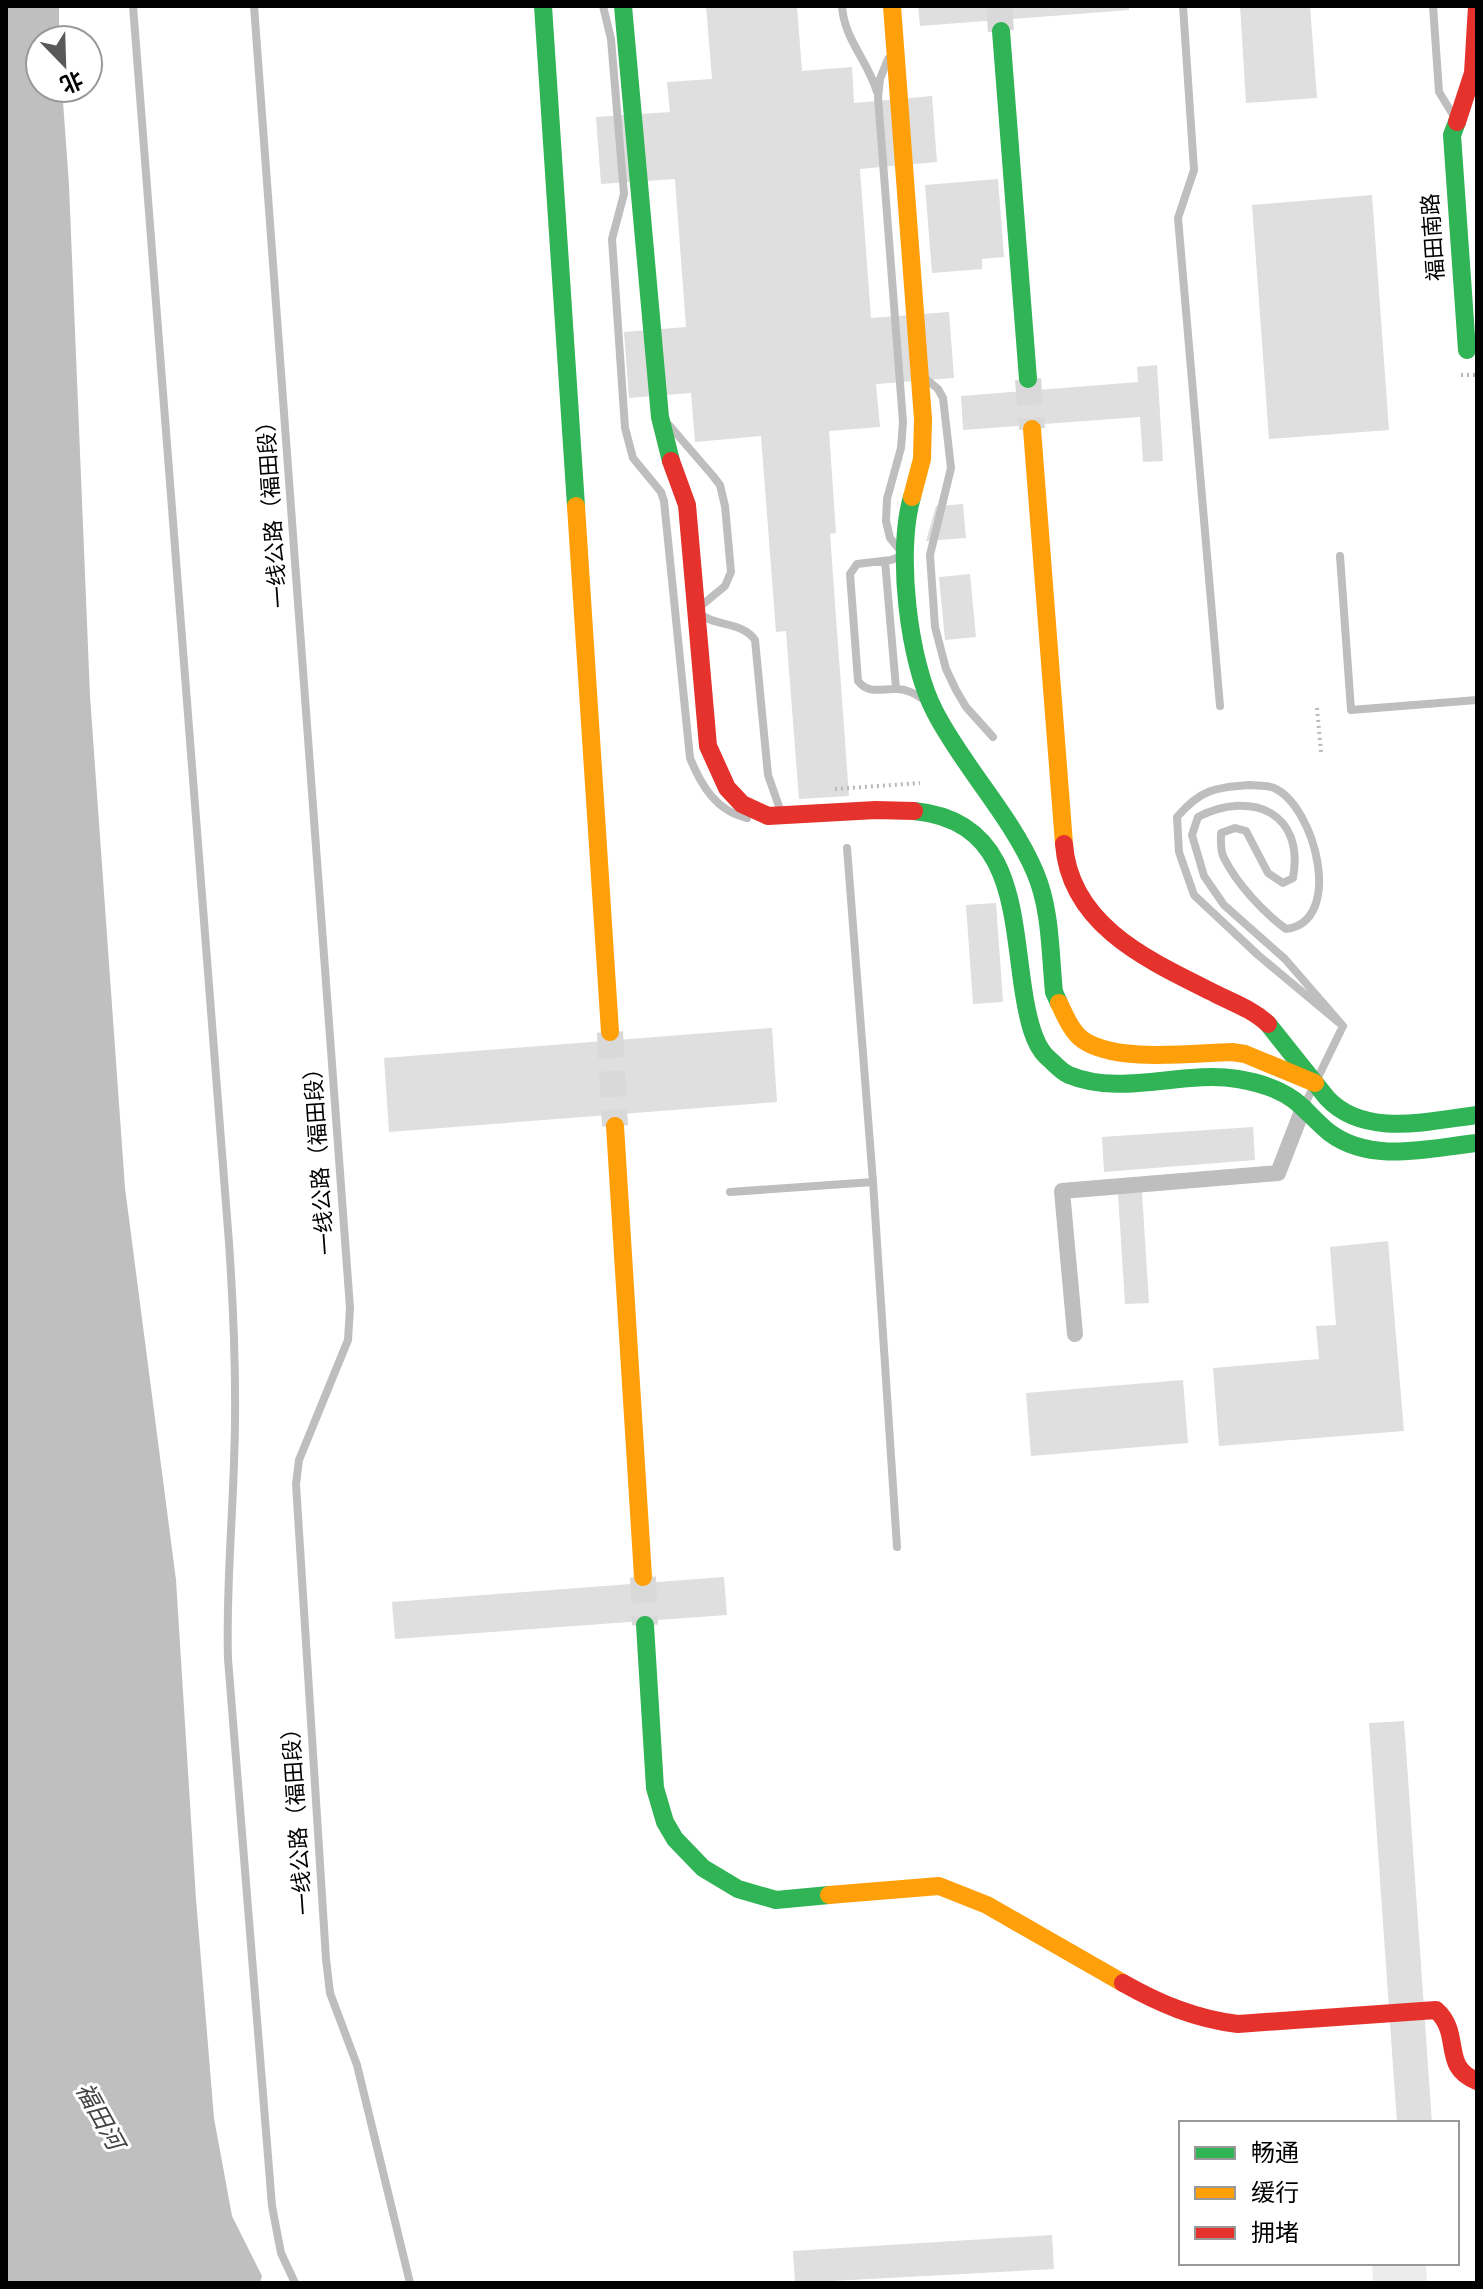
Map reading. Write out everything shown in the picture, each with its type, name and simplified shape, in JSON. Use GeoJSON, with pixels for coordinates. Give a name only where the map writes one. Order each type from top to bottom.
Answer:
{"type":"FeatureCollection","features":[{"type":"Feature","properties":{"kind":"main road"},"geometry":{"type":"LineString","coordinates":[[543,6],[610,1032]]}},
{"type":"Feature","properties":{"kind":"main road"},"geometry":{"type":"LineString","coordinates":[[623,6],[658,399],[667,449],[687,505],[706,731],[716,769],[729,790],[745,807],[762,815],[783,817],[882,810],[917,811],[949,818],[980,838],[1001,864],[1013,897],[1024,1005],[1031,1032],[1047,1057],[1069,1075],[1107,1084],[1226,1077],[1268,1087],[1304,1106],[1331,1134],[1364,1149],[1399,1152],[1477,1143]]}},
{"type":"Feature","properties":{"kind":"main road"},"geometry":{"type":"LineString","coordinates":[[892,6],[919,372],[922,459],[907,513],[904,555],[914,650],[921,678],[934,711],[1032,865],[1043,895],[1054,992],[1066,1019],[1082,1039],[1103,1051],[1128,1055],[1217,1051],[1245,1054],[1315,1083]]}},
{"type":"Feature","properties":{"kind":"main road","name":"福田南路"},"geometry":{"type":"LineString","coordinates":[[1472,350],[1452,135],[1473,73],[1477,6]]}},
{"type":"Feature","properties":{"kind":"main road"},"geometry":{"type":"LineString","coordinates":[[1001,31],[1028,379]]}},
{"type":"Feature","properties":{"kind":"main road"},"geometry":{"type":"LineString","coordinates":[[1032,429],[1067,875],[1075,893],[1100,924],[1146,957],[1263,1019],[1339,1110],[1356,1119],[1379,1123],[1477,1115]]}},
{"type":"Feature","properties":{"kind":"main road"},"geometry":{"type":"LineString","coordinates":[[615,1126],[643,1577]]}},
{"type":"Feature","properties":{"kind":"main road"},"geometry":{"type":"LineString","coordinates":[[645,1625],[658,1804],[674,1835],[688,1852],[728,1886],[757,1898],[776,1900],[939,1886],[987,1905],[1156,2002],[1210,2023],[1238,2024],[1436,2010],[1445,2015],[1451,2024],[1458,2071],[1466,2079],[1477,2081]]}},
{"type":"Feature","properties":{"kind":"street"},"geometry":{"type":"LineString","coordinates":[[1075,1334],[1062,1191],[1278,1173],[1304,1106]]}},
{"type":"Feature","properties":{"kind":"lane"},"geometry":{"type":"LineString","coordinates":[[133,6],[233,1301],[236,1359],[227,1606],[228,1659],[272,2206],[281,2253],[295,2283]]}},
{"type":"Feature","properties":{"kind":"lane","name":"一线公路（福田段）"},"geometry":{"type":"LineString","coordinates":[[254,6],[350,1308],[348,1340],[299,1460],[296,1484],[326,1959],[330,1993],[357,2065],[410,2283]]}},
{"type":"Feature","properties":{"kind":"lane"},"geometry":{"type":"LineString","coordinates":[[603,6],[611,39],[624,194],[612,239],[625,428],[633,458],[661,492],[664,501],[687,744],[696,774],[721,807],[748,818],[783,817],[768,775],[755,640],[745,630],[711,621],[696,610],[719,593],[731,572],[720,485],[674,433],[658,399]]}},
{"type":"Feature","properties":{"kind":"lane"},"geometry":{"type":"LineString","coordinates":[[842,6],[847,33],[873,79],[878,97]]}},
{"type":"Feature","properties":{"kind":"lane"},"geometry":{"type":"LineString","coordinates":[[1183,6],[1194,170],[1178,218],[1220,706]]}},
{"type":"Feature","properties":{"kind":"lane"},"geometry":{"type":"LineString","coordinates":[[1433,6],[1439,92],[1457,122]]}},
{"type":"Feature","properties":{"kind":"lane"},"geometry":{"type":"LineString","coordinates":[[894,38],[880,79],[878,97],[903,422],[901,448],[887,499],[886,521],[895,546],[904,555],[857,564],[850,574],[858,681],[872,690],[896,688],[921,698],[934,711]]}},
{"type":"Feature","properties":{"kind":"lane"},"geometry":{"type":"LineString","coordinates":[[919,372],[938,389],[943,398],[951,468],[931,545],[935,627],[946,669],[956,690],[993,737]]}},
{"type":"Feature","properties":{"kind":"lane"},"geometry":{"type":"LineString","coordinates":[[1340,556],[1351,710],[1477,700]]}},
{"type":"Feature","properties":{"kind":"lane"},"geometry":{"type":"LineString","coordinates":[[885,561],[896,688]]}},
{"type":"Feature","properties":{"kind":"lane"},"geometry":{"type":"LineString","coordinates":[[1249,785],[1272,787],[1286,796],[1297,810],[1313,840],[1319,877],[1315,905],[1309,920],[1300,928],[1286,929],[1278,923],[1222,856],[1221,833],[1235,828],[1246,831],[1268,873],[1283,883],[1293,878],[1296,863],[1289,828],[1272,812],[1241,805],[1217,807],[1198,817],[1192,835],[1204,876],[1224,905],[1285,959],[1343,1026],[1258,955],[1194,895],[1179,852],[1177,817],[1191,800],[1211,789],[1249,785]]}},
{"type":"Feature","properties":{"kind":"lane"},"geometry":{"type":"LineString","coordinates":[[847,848],[897,1547]]}},
{"type":"Feature","properties":{"kind":"lane"},"geometry":{"type":"LineString","coordinates":[[1304,1106],[1343,1026]]}},
{"type":"Feature","properties":{"kind":"lane"},"geometry":{"type":"LineString","coordinates":[[730,1192],[873,1182]]}},
{"type":"Feature","properties":{"kind":"path"},"geometry":{"type":"LineString","coordinates":[[1461,375],[1477,375]]}},
{"type":"Feature","properties":{"kind":"path"},"geometry":{"type":"LineString","coordinates":[[1317,708],[1321,752]]}},
{"type":"Feature","properties":{"kind":"path"},"geometry":{"type":"LineString","coordinates":[[835,789],[920,783]]}},
{"type":"Feature","properties":{"kind":"shaded area"},"geometry":{"type":"Polygon","coordinates":[[[1372,2265],[1426,2265],[1427,2283],[1373,2283],[1372,2265]]]}},
{"type":"Feature","properties":{"kind":"water","name":"福田河"},"geometry":{"type":"Polygon","coordinates":[[[6,6],[59,6],[59,24],[24,24],[24,104],[63,104],[90,696],[125,1188],[176,1580],[196,1899],[214,2118],[232,2216],[262,2276],[260,2283],[6,2283],[6,6]]]}},
{"type":"Feature","properties":{"kind":"building"},"geometry":{"type":"Polygon","coordinates":[[[706,6],[797,6],[802,71],[852,67],[854,103],[932,96],[937,162],[860,169],[871,318],[949,312],[954,378],[876,384],[880,427],[829,431],[836,533],[830,534],[849,796],[799,799],[786,631],[776,632],[761,436],[695,442],[691,393],[629,398],[624,332],[686,327],[675,179],[601,184],[596,117],[670,112],[667,82],[712,79],[706,6]]]}},
{"type":"Feature","properties":{"kind":"building"},"geometry":{"type":"Polygon","coordinates":[[[918,6],[1129,6],[1129,10],[920,26],[918,6]]]}},
{"type":"Feature","properties":{"kind":"building"},"geometry":{"type":"Polygon","coordinates":[[[1240,6],[1310,6],[1317,98],[1246,103],[1240,6]]]}},
{"type":"Feature","properties":{"kind":"building"},"geometry":{"type":"Polygon","coordinates":[[[998,179],[1004,257],[982,259],[982,269],[932,273],[925,185],[998,179]]]}},
{"type":"Feature","properties":{"kind":"building"},"geometry":{"type":"Polygon","coordinates":[[[1372,195],[1389,430],[1269,439],[1252,205],[1372,195]]]}},
{"type":"Feature","properties":{"kind":"building"},"geometry":{"type":"Polygon","coordinates":[[[1157,365],[1163,461],[1143,462],[1140,417],[963,430],[961,396],[1138,382],[1137,367],[1157,365]]]}},
{"type":"Feature","properties":{"kind":"building"},"geometry":{"type":"Polygon","coordinates":[[[963,504],[966,538],[926,541],[936,506],[963,504]]]}},
{"type":"Feature","properties":{"kind":"building"},"geometry":{"type":"Polygon","coordinates":[[[970,574],[976,637],[945,640],[939,577],[970,574]]]}},
{"type":"Feature","properties":{"kind":"building"},"geometry":{"type":"Polygon","coordinates":[[[996,903],[1003,1002],[973,1004],[966,905],[996,903]]]}},
{"type":"Feature","properties":{"kind":"building"},"geometry":{"type":"Polygon","coordinates":[[[772,1028],[777,1102],[389,1132],[384,1058],[772,1028]]]}},
{"type":"Feature","properties":{"kind":"building"},"geometry":{"type":"Polygon","coordinates":[[[1253,1127],[1255,1160],[1104,1172],[1102,1137],[1253,1127]]]}},
{"type":"Feature","properties":{"kind":"building"},"geometry":{"type":"Polygon","coordinates":[[[1142,1192],[1149,1303],[1125,1304],[1118,1194],[1142,1192]]]}},
{"type":"Feature","properties":{"kind":"building"},"geometry":{"type":"Polygon","coordinates":[[[1388,1241],[1404,1431],[1219,1446],[1213,1368],[1319,1359],[1316,1326],[1336,1325],[1330,1247],[1388,1241]]]}},
{"type":"Feature","properties":{"kind":"building"},"geometry":{"type":"Polygon","coordinates":[[[1183,1380],[1188,1443],[1031,1456],[1026,1393],[1183,1380]]]}},
{"type":"Feature","properties":{"kind":"building"},"geometry":{"type":"Polygon","coordinates":[[[724,1577],[727,1615],[395,1639],[392,1602],[724,1577]]]}},
{"type":"Feature","properties":{"kind":"building"},"geometry":{"type":"Polygon","coordinates":[[[1404,1721],[1432,2121],[1397,2121],[1369,1723],[1404,1721]]]}},
{"type":"Feature","properties":{"kind":"building"},"geometry":{"type":"Polygon","coordinates":[[[1052,2235],[1054,2269],[795,2283],[793,2251],[1052,2235]]]}},
{"type":"Feature","properties":{"kind":"tunnel"},"geometry":{"type":"LineString","coordinates":[[999,6],[1001,31]]}},
{"type":"Feature","properties":{"kind":"tunnel"},"geometry":{"type":"LineString","coordinates":[[1028,379],[1032,429]]}},
{"type":"Feature","properties":{"kind":"tunnel"},"geometry":{"type":"LineString","coordinates":[[610,1032],[615,1126]]}},
{"type":"Feature","properties":{"kind":"tunnel"},"geometry":{"type":"LineString","coordinates":[[643,1577],[645,1625]]}},
{"type":"Feature","properties":{"kind":"traffic: fast"},"geometry":{"type":"LineString","coordinates":[[543,6],[576,506]]}},
{"type":"Feature","properties":{"kind":"traffic: fast"},"geometry":{"type":"LineString","coordinates":[[623,6],[660,417],[671,461]]}},
{"type":"Feature","properties":{"kind":"traffic: fast"},"geometry":{"type":"LineString","coordinates":[[1001,31],[1028,379]]}},
{"type":"Feature","properties":{"kind":"traffic: fast"},"geometry":{"type":"LineString","coordinates":[[1457,122],[1452,135],[1467,350]]}},
{"type":"Feature","properties":{"kind":"traffic: fast"},"geometry":{"type":"LineString","coordinates":[[912,497],[907,520],[905,575],[907,606],[918,664],[935,712],[1013,830],[1035,872],[1047,916],[1054,992],[1059,1003]]}},
{"type":"Feature","properties":{"kind":"traffic: fast"},"geometry":{"type":"LineString","coordinates":[[914,811],[948,819],[974,834],[992,855],[1004,880],[1011,909],[1032,1030],[1041,1051],[1066,1074],[1110,1084],[1217,1077],[1252,1082],[1288,1096],[1330,1133],[1346,1143],[1364,1148],[1401,1152],[1477,1143]]}},
{"type":"Feature","properties":{"kind":"traffic: fast"},"geometry":{"type":"LineString","coordinates":[[1268,1024],[1327,1098],[1359,1118],[1398,1124],[1477,1115]]}},
{"type":"Feature","properties":{"kind":"traffic: fast"},"geometry":{"type":"LineString","coordinates":[[645,1625],[655,1788],[665,1822],[675,1839],[703,1868],[738,1889],[776,1900],[829,1895]]}},
{"type":"Feature","properties":{"kind":"traffic: slow"},"geometry":{"type":"LineString","coordinates":[[892,6],[923,419],[922,459],[912,497]]}},
{"type":"Feature","properties":{"kind":"traffic: slow"},"geometry":{"type":"LineString","coordinates":[[1032,429],[1064,844]]}},
{"type":"Feature","properties":{"kind":"traffic: slow"},"geometry":{"type":"LineString","coordinates":[[576,506],[610,1032]]}},
{"type":"Feature","properties":{"kind":"traffic: slow"},"geometry":{"type":"LineString","coordinates":[[1059,1003],[1075,1033],[1097,1047],[1134,1054],[1245,1054],[1315,1083]]}},
{"type":"Feature","properties":{"kind":"traffic: slow"},"geometry":{"type":"LineString","coordinates":[[615,1126],[643,1577]]}},
{"type":"Feature","properties":{"kind":"traffic: slow"},"geometry":{"type":"LineString","coordinates":[[829,1895],[939,1886],[987,1905],[1123,1983]]}},
{"type":"Feature","properties":{"kind":"traffic: jam"},"geometry":{"type":"LineString","coordinates":[[1457,122],[1473,73],[1477,6]]}},
{"type":"Feature","properties":{"kind":"traffic: jam"},"geometry":{"type":"LineString","coordinates":[[671,461],[687,505],[708,746],[727,788],[742,804],[768,816],[914,811]]}},
{"type":"Feature","properties":{"kind":"traffic: jam"},"geometry":{"type":"LineString","coordinates":[[1064,844],[1070,873],[1081,897],[1097,919],[1117,937],[1164,968],[1249,1010],[1268,1024]]}},
{"type":"Feature","properties":{"kind":"traffic: jam"},"geometry":{"type":"LineString","coordinates":[[1123,1983],[1179,2010],[1238,2024],[1436,2010],[1449,2029],[1459,2067],[1477,2081]]}}]}
